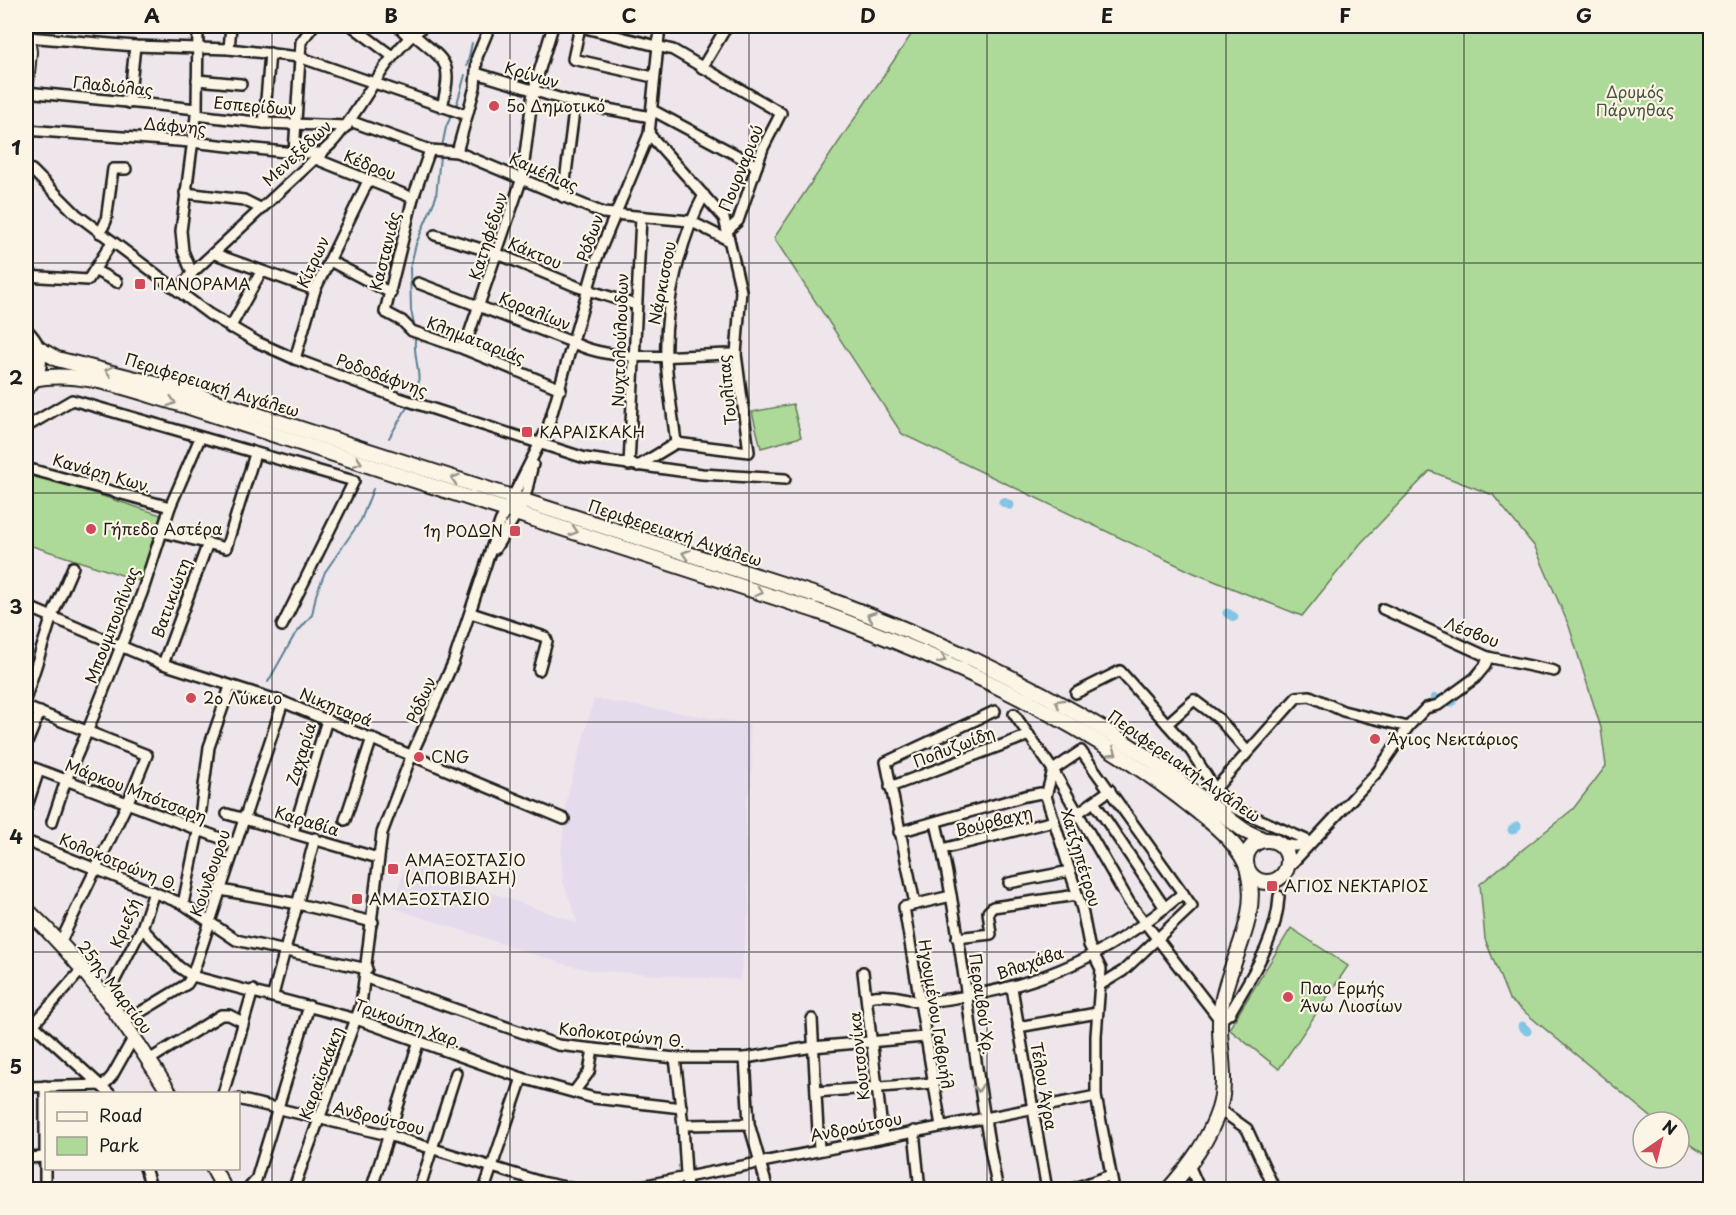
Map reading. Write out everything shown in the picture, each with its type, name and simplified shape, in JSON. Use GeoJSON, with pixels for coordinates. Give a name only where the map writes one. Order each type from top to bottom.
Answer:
{"type":"FeatureCollection","features":[{"type":"Feature","properties":{"kind":"main road"},"geometry":{"type":"LineString","coordinates":[[26,34],[29,52],[26,83]]}},
{"type":"Feature","properties":{"kind":"main road"},"geometry":{"type":"LineString","coordinates":[[26,333],[36,347],[38,369],[29,383]]}},
{"type":"Feature","properties":{"kind":"main road","name":"Περιφερειακή Αιγάλεω"},"geometry":{"type":"LineString","coordinates":[[36,347],[57,359],[183,391],[817,610],[900,641],[978,675],[1083,732],[1169,789],[1224,834],[1240,851],[1247,867]]}},
{"type":"Feature","properties":{"kind":"main road","name":"Περιφερειακή Αιγάλεω"},"geometry":{"type":"LineString","coordinates":[[29,383],[54,375],[138,392],[822,597],[905,628],[1034,688],[1108,732],[1160,767],[1245,831],[1271,841]]}},
{"type":"Feature","properties":{"kind":"main road"},"geometry":{"type":"LineString","coordinates":[[1168,1190],[1201,1148],[1219,1109],[1223,1081],[1220,1020],[1251,914],[1262,894],[1282,874],[1288,858],[1271,841],[1258,842],[1248,851],[1247,867],[1252,892],[1251,914]]}},
{"type":"Feature","properties":{"kind":"main road"},"geometry":{"type":"LineString","coordinates":[[1247,867],[1258,880],[1265,882],[1282,874]]}},
{"type":"Feature","properties":{"kind":"main road","name":"25ης Μαρτίου"},"geometry":{"type":"LineString","coordinates":[[26,909],[83,968],[106,997],[169,1092]]}},
{"type":"Feature","properties":{"kind":"main road"},"geometry":{"type":"LineString","coordinates":[[214,1170],[225,1190]]}},
{"type":"Feature","properties":{"kind":"street"},"geometry":{"type":"LineString","coordinates":[[192,273],[181,242],[196,112],[198,26]]}},
{"type":"Feature","properties":{"kind":"street"},"geometry":{"type":"LineString","coordinates":[[229,49],[231,26]]}},
{"type":"Feature","properties":{"kind":"street"},"geometry":{"type":"LineString","coordinates":[[294,153],[301,42],[313,26]]}},
{"type":"Feature","properties":{"kind":"street"},"geometry":{"type":"LineString","coordinates":[[352,26],[392,56]]}},
{"type":"Feature","properties":{"kind":"street"},"geometry":{"type":"LineString","coordinates":[[398,26],[445,62],[448,79],[442,107]]}},
{"type":"Feature","properties":{"kind":"street","name":"Μενεξέδων"},"geometry":{"type":"LineString","coordinates":[[178,291],[192,273],[215,254],[260,208],[320,156],[348,124],[392,56],[411,35],[424,26]]}},
{"type":"Feature","properties":{"kind":"street"},"geometry":{"type":"LineString","coordinates":[[457,152],[467,115],[479,50],[490,26]]}},
{"type":"Feature","properties":{"kind":"street","name":"Κατηφέδων"},"geometry":{"type":"LineString","coordinates":[[464,349],[481,305],[522,178],[534,92],[553,26]]}},
{"type":"Feature","properties":{"kind":"street"},"geometry":{"type":"LineString","coordinates":[[653,78],[573,59],[579,26],[673,51],[702,68],[728,26]]}},
{"type":"Feature","properties":{"kind":"street","name":"Ρόδων"},"geometry":{"type":"LineString","coordinates":[[412,754],[440,697],[490,556],[515,506],[540,444],[561,389],[572,342],[614,216],[649,134],[660,26]]}},
{"type":"Feature","properties":{"kind":"street"},"geometry":{"type":"LineString","coordinates":[[26,34],[135,46],[229,49],[299,57],[467,115]]}},
{"type":"Feature","properties":{"kind":"street"},"geometry":{"type":"LineString","coordinates":[[129,104],[135,46]]}},
{"type":"Feature","properties":{"kind":"street"},"geometry":{"type":"LineString","coordinates":[[264,123],[270,53]]}},
{"type":"Feature","properties":{"kind":"street","name":"Πουρναριού"},"geometry":{"type":"LineString","coordinates":[[702,68],[782,113],[757,166],[738,221],[728,236]]}},
{"type":"Feature","properties":{"kind":"street","name":"Κρίνων"},"geometry":{"type":"LineString","coordinates":[[476,73],[575,103],[651,113],[757,166]]}},
{"type":"Feature","properties":{"kind":"street"},"geometry":{"type":"LineString","coordinates":[[197,80],[241,84]]}},
{"type":"Feature","properties":{"kind":"street","name":"Γλαδιόλας"},"geometry":{"type":"LineString","coordinates":[[26,92],[196,112]]}},
{"type":"Feature","properties":{"kind":"street"},"geometry":{"type":"LineString","coordinates":[[563,197],[575,103]]}},
{"type":"Feature","properties":{"kind":"street","name":"Εσπερίδων"},"geometry":{"type":"LineString","coordinates":[[196,112],[264,123],[348,124]]}},
{"type":"Feature","properties":{"kind":"street","name":"Καμέλιας"},"geometry":{"type":"LineString","coordinates":[[348,124],[430,150],[457,152],[614,216],[690,221],[728,236]]}},
{"type":"Feature","properties":{"kind":"street","name":"Δάφνης"},"geometry":{"type":"LineString","coordinates":[[26,130],[191,142],[320,156]]}},
{"type":"Feature","properties":{"kind":"street"},"geometry":{"type":"LineString","coordinates":[[649,134],[704,195]]}},
{"type":"Feature","properties":{"kind":"street","name":"Καστανιάς"},"geometry":{"type":"LineString","coordinates":[[385,312],[413,198],[430,150]]}},
{"type":"Feature","properties":{"kind":"street","name":"Κέδρου"},"geometry":{"type":"LineString","coordinates":[[320,156],[368,181],[413,198]]}},
{"type":"Feature","properties":{"kind":"street","name":"Ροδοδάφνης"},"geometry":{"type":"LineString","coordinates":[[26,167],[32,170],[67,207],[178,291],[230,328],[295,359],[396,397],[585,458],[702,474],[785,479]]}},
{"type":"Feature","properties":{"kind":"street"},"geometry":{"type":"LineString","coordinates":[[100,233],[106,221],[113,170],[126,170]]}},
{"type":"Feature","properties":{"kind":"street","name":"Κίτρων"},"geometry":{"type":"LineString","coordinates":[[295,359],[315,290],[368,181]]}},
{"type":"Feature","properties":{"kind":"street"},"geometry":{"type":"LineString","coordinates":[[185,193],[244,200],[260,208]]}},
{"type":"Feature","properties":{"kind":"street","name":"Τουλίπας"},"geometry":{"type":"LineString","coordinates":[[676,444],[749,452],[736,354],[741,291],[724,218],[704,195]]}},
{"type":"Feature","properties":{"kind":"street","name":"Νάρκισσου"},"geometry":{"type":"LineString","coordinates":[[676,444],[666,355],[671,301],[690,221],[704,195]]}},
{"type":"Feature","properties":{"kind":"street","name":"Νυχτολούλουδων"},"geometry":{"type":"LineString","coordinates":[[633,466],[636,305],[641,217]]}},
{"type":"Feature","properties":{"kind":"street","name":"Κάκτου"},"geometry":{"type":"LineString","coordinates":[[435,235],[498,254],[588,290],[636,305]]}},
{"type":"Feature","properties":{"kind":"street"},"geometry":{"type":"LineString","coordinates":[[26,276],[82,281],[93,277],[112,242]]}},
{"type":"Feature","properties":{"kind":"street"},"geometry":{"type":"LineString","coordinates":[[215,254],[315,290]]}},
{"type":"Feature","properties":{"kind":"street"},"geometry":{"type":"LineString","coordinates":[[330,261],[391,293]]}},
{"type":"Feature","properties":{"kind":"street"},"geometry":{"type":"LineString","coordinates":[[96,271],[117,282]]}},
{"type":"Feature","properties":{"kind":"street"},"geometry":{"type":"LineString","coordinates":[[230,328],[261,272]]}},
{"type":"Feature","properties":{"kind":"street","name":"Κοραλίων"},"geometry":{"type":"LineString","coordinates":[[418,283],[481,305],[572,342],[588,351],[636,355],[736,354]]}},
{"type":"Feature","properties":{"kind":"street","name":"Κληματαριάς"},"geometry":{"type":"LineString","coordinates":[[385,312],[402,321],[412,331],[464,349],[561,389]]}},
{"type":"Feature","properties":{"kind":"street"},"geometry":{"type":"LineString","coordinates":[[26,427],[72,400],[354,481],[282,627]]}},
{"type":"Feature","properties":{"kind":"street","name":"Μπουμπουλίνας"},"geometry":{"type":"LineString","coordinates":[[52,822],[66,780],[142,593],[170,507],[200,438]]}},
{"type":"Feature","properties":{"kind":"street"},"geometry":{"type":"LineString","coordinates":[[633,466],[676,444]]}},
{"type":"Feature","properties":{"kind":"street"},"geometry":{"type":"LineString","coordinates":[[162,532],[226,548],[255,454]]}},
{"type":"Feature","properties":{"kind":"street","name":"Κανάρη Κων."},"geometry":{"type":"LineString","coordinates":[[26,468],[170,507]]}},
{"type":"Feature","properties":{"kind":"street","name":"Βατικιώτη"},"geometry":{"type":"LineString","coordinates":[[163,664],[208,543]]}},
{"type":"Feature","properties":{"kind":"street"},"geometry":{"type":"LineString","coordinates":[[26,697],[52,616],[73,567]]}},
{"type":"Feature","properties":{"kind":"street","name":"Νικηταρά"},"geometry":{"type":"LineString","coordinates":[[26,606],[163,664],[283,702],[564,819]]}},
{"type":"Feature","properties":{"kind":"street","name":"Λέσβου"},"geometry":{"type":"LineString","coordinates":[[1383,609],[1488,657],[1554,671]]}},
{"type":"Feature","properties":{"kind":"street"},"geometry":{"type":"LineString","coordinates":[[471,613],[544,637],[547,641],[539,670]]}},
{"type":"Feature","properties":{"kind":"street"},"geometry":{"type":"LineString","coordinates":[[1282,874],[1378,771],[1408,727],[1426,708],[1438,705],[1475,678],[1485,666],[1488,657]]}},
{"type":"Feature","properties":{"kind":"street","name":"Περιφερειακή Αιγάλεω"},"geometry":{"type":"LineString","coordinates":[[1076,693],[1120,671],[1199,761],[1215,789],[1239,812],[1311,842]]}},
{"type":"Feature","properties":{"kind":"street"},"geometry":{"type":"LineString","coordinates":[[183,904],[198,832],[209,747],[230,687]]}},
{"type":"Feature","properties":{"kind":"street"},"geometry":{"type":"LineString","coordinates":[[1215,789],[1292,701],[1303,695],[1343,711],[1408,727]]}},
{"type":"Feature","properties":{"kind":"street"},"geometry":{"type":"LineString","coordinates":[[1167,723],[1194,700],[1218,718],[1247,751]]}},
{"type":"Feature","properties":{"kind":"street","name":"Κούνδουρου"},"geometry":{"type":"LineString","coordinates":[[192,976],[283,702]]}},
{"type":"Feature","properties":{"kind":"street"},"geometry":{"type":"LineString","coordinates":[[26,707],[147,755],[128,802],[60,943]]}},
{"type":"Feature","properties":{"kind":"street"},"geometry":{"type":"LineString","coordinates":[[951,896],[915,904],[886,762],[995,711]]}},
{"type":"Feature","properties":{"kind":"street"},"geometry":{"type":"LineString","coordinates":[[26,745],[40,712]]}},
{"type":"Feature","properties":{"kind":"street"},"geometry":{"type":"LineString","coordinates":[[1014,714],[1053,770],[1116,881],[1156,940],[1220,1020],[1230,1013],[1270,941],[1278,917],[1279,896]]}},
{"type":"Feature","properties":{"kind":"street","name":"Ζαχαρία"},"geometry":{"type":"LineString","coordinates":[[293,832],[327,720]]}},
{"type":"Feature","properties":{"kind":"street","name":"Πολυζωίδη"},"geometry":{"type":"LineString","coordinates":[[891,787],[1029,735]]}},
{"type":"Feature","properties":{"kind":"street"},"geometry":{"type":"LineString","coordinates":[[345,819],[372,738]]}},
{"type":"Feature","properties":{"kind":"street"},"geometry":{"type":"LineString","coordinates":[[1053,770],[1081,751],[1192,906],[1123,972],[1100,985]]}},
{"type":"Feature","properties":{"kind":"street","name":"Καραϊσκάκη"},"geometry":{"type":"LineString","coordinates":[[293,1190],[356,1019],[366,974],[382,833],[412,754]]}},
{"type":"Feature","properties":{"kind":"street","name":"Μάρκου Μπότσαρη"},"geometry":{"type":"LineString","coordinates":[[26,765],[128,802],[198,832],[236,844]]}},
{"type":"Feature","properties":{"kind":"street"},"geometry":{"type":"LineString","coordinates":[[26,809],[39,770]]}},
{"type":"Feature","properties":{"kind":"street","name":"Χατζηπέτρου"},"geometry":{"type":"LineString","coordinates":[[1053,770],[1046,796],[1094,956],[1101,969],[1097,1013],[1096,1096],[1114,1190]]}},
{"type":"Feature","properties":{"kind":"street"},"geometry":{"type":"LineString","coordinates":[[1078,813],[1110,790]]}},
{"type":"Feature","properties":{"kind":"street"},"geometry":{"type":"LineString","coordinates":[[899,832],[1025,796],[1041,793],[1046,796]]}},
{"type":"Feature","properties":{"kind":"street"},"geometry":{"type":"LineString","coordinates":[[1094,802],[1165,908]]}},
{"type":"Feature","properties":{"kind":"street","name":"Καραβία"},"geometry":{"type":"LineString","coordinates":[[227,814],[378,858]]}},
{"type":"Feature","properties":{"kind":"street","name":"Βούρβαχη"},"geometry":{"type":"LineString","coordinates":[[942,849],[1054,821]]}},
{"type":"Feature","properties":{"kind":"street","name":"Περαιβού Χρ."},"geometry":{"type":"LineString","coordinates":[[936,823],[951,896],[982,1118],[998,1190]]}},
{"type":"Feature","properties":{"kind":"street"},"geometry":{"type":"LineString","coordinates":[[273,995],[315,838]]}},
{"type":"Feature","properties":{"kind":"street"},"geometry":{"type":"LineString","coordinates":[[1271,841],[1295,846],[1311,842]]}},
{"type":"Feature","properties":{"kind":"street","name":"Κολοκοτρώνη Θ."},"geometry":{"type":"LineString","coordinates":[[26,842],[95,867],[183,904],[209,924],[236,940],[284,950],[366,974],[516,1032],[558,1045],[675,1058],[745,1058],[813,1047],[924,1037]]}},
{"type":"Feature","properties":{"kind":"street"},"geometry":{"type":"LineString","coordinates":[[1009,883],[1070,871]]}},
{"type":"Feature","properties":{"kind":"street"},"geometry":{"type":"LineString","coordinates":[[220,890],[298,904],[373,922]]}},
{"type":"Feature","properties":{"kind":"street","name":"Κριεζή"},"geometry":{"type":"LineString","coordinates":[[106,997],[142,928],[154,892]]}},
{"type":"Feature","properties":{"kind":"street","name":"Βλαχάβα"},"geometry":{"type":"LineString","coordinates":[[868,997],[890,995],[918,1003],[1012,988],[1094,956],[1145,924],[1183,893]]}},
{"type":"Feature","properties":{"kind":"street"},"geometry":{"type":"LineString","coordinates":[[957,938],[991,934],[988,912],[993,907],[1077,895]]}},
{"type":"Feature","properties":{"kind":"street","name":"Ηγουμένου Γαβριήλ"},"geometry":{"type":"LineString","coordinates":[[915,904],[904,907],[940,1126]]}},
{"type":"Feature","properties":{"kind":"street","name":"Τρικούπη Χαρ."},"geometry":{"type":"LineString","coordinates":[[142,928],[179,967],[192,976],[273,995],[356,1019],[418,1044],[522,1078],[594,1098],[682,1108]]}},
{"type":"Feature","properties":{"kind":"street"},"geometry":{"type":"LineString","coordinates":[[34,1024],[83,968]]}},
{"type":"Feature","properties":{"kind":"street","name":"Κουτσονίκα"},"geometry":{"type":"LineString","coordinates":[[863,972],[874,1043],[883,1136]]}},
{"type":"Feature","properties":{"kind":"street"},"geometry":{"type":"LineString","coordinates":[[124,1022],[187,984],[192,976]]}},
{"type":"Feature","properties":{"kind":"street","name":"Τέλου Άγρα"},"geometry":{"type":"LineString","coordinates":[[1012,988],[1047,1190]]}},
{"type":"Feature","properties":{"kind":"street"},"geometry":{"type":"LineString","coordinates":[[224,1092],[253,990]]}},
{"type":"Feature","properties":{"kind":"street"},"geometry":{"type":"LineString","coordinates":[[247,1190],[256,1180],[309,1006]]}},
{"type":"Feature","properties":{"kind":"street"},"geometry":{"type":"LineString","coordinates":[[1018,1027],[1097,1013]]}},
{"type":"Feature","properties":{"kind":"street"},"geometry":{"type":"LineString","coordinates":[[149,1060],[221,1015],[230,1015],[243,1022]]}},
{"type":"Feature","properties":{"kind":"street"},"geometry":{"type":"LineString","coordinates":[[26,1018],[104,1085],[109,1092]]}},
{"type":"Feature","properties":{"kind":"street"},"geometry":{"type":"LineString","coordinates":[[812,1019],[819,1150]]}},
{"type":"Feature","properties":{"kind":"street"},"geometry":{"type":"LineString","coordinates":[[26,1087],[104,1085],[112,1076],[134,1037]]}},
{"type":"Feature","properties":{"kind":"street"},"geometry":{"type":"LineString","coordinates":[[371,1190],[418,1044]]}},
{"type":"Feature","properties":{"kind":"street"},"geometry":{"type":"LineString","coordinates":[[574,1092],[589,1072],[593,1049]]}},
{"type":"Feature","properties":{"kind":"street"},"geometry":{"type":"LineString","coordinates":[[675,1058],[682,1108],[687,1190]]}},
{"type":"Feature","properties":{"kind":"street"},"geometry":{"type":"LineString","coordinates":[[745,1058],[749,1124],[768,1190]]}},
{"type":"Feature","properties":{"kind":"street"},"geometry":{"type":"LineString","coordinates":[[419,1190],[456,1073]]}},
{"type":"Feature","properties":{"kind":"street"},"geometry":{"type":"LineString","coordinates":[[484,1190],[522,1078]]}},
{"type":"Feature","properties":{"kind":"street"},"geometry":{"type":"LineString","coordinates":[[816,1092],[932,1083]]}},
{"type":"Feature","properties":{"kind":"street"},"geometry":{"type":"LineString","coordinates":[[45,1086],[45,1190]]}},
{"type":"Feature","properties":{"kind":"street","name":"Ανδρούτσου"},"geometry":{"type":"LineString","coordinates":[[621,1190],[883,1136],[1096,1096]]}},
{"type":"Feature","properties":{"kind":"street","name":"Ανδρούτσου"},"geometry":{"type":"LineString","coordinates":[[240,1099],[432,1147],[492,1166],[541,1186],[580,1190]]}},
{"type":"Feature","properties":{"kind":"street"},"geometry":{"type":"LineString","coordinates":[[1219,1109],[1247,1129],[1275,1190]]}},
{"type":"Feature","properties":{"kind":"street"},"geometry":{"type":"LineString","coordinates":[[683,1125],[749,1124]]}},
{"type":"Feature","properties":{"kind":"street"},"geometry":{"type":"LineString","coordinates":[[914,1131],[917,1189]]}},
{"type":"Feature","properties":{"kind":"street"},"geometry":{"type":"LineString","coordinates":[[26,1158],[45,1157]]}},
{"type":"Feature","properties":{"kind":"street"},"geometry":{"type":"LineString","coordinates":[[1189,1165],[1200,1190]]}},
{"type":"Feature","properties":{"kind":"street"},"geometry":{"type":"LineString","coordinates":[[146,1170],[152,1190]]}},
{"type":"Feature","properties":{"kind":"street"},"geometry":{"type":"LineString","coordinates":[[1070,1189],[1111,1174]]}},
{"type":"Feature","properties":{"kind":"shaded area"},"geometry":{"type":"Polygon","coordinates":[[[594,699],[749,724],[752,762],[751,787],[746,801],[746,836],[749,906],[740,980],[590,970],[564,964],[394,908],[405,863],[578,923],[563,881],[561,852],[567,798],[594,699]]]}},
{"type":"Feature","properties":{"kind":"green space","name":"Δρυμός Πάρνηθας"},"geometry":{"type":"Polygon","coordinates":[[[917,26],[1710,26],[1710,1158],[1691,1145],[1691,1110],[1643,1110],[1509,999],[1485,939],[1480,884],[1573,809],[1606,766],[1601,728],[1569,626],[1535,547],[1493,495],[1430,471],[1361,543],[1302,616],[1194,573],[902,434],[774,238],[917,26]]]}},
{"type":"Feature","properties":{"kind":"green space"},"geometry":{"type":"Polygon","coordinates":[[[793,404],[801,437],[761,448],[752,412],[793,404]]]}},
{"type":"Feature","properties":{"kind":"green space","name":"Γήπεδο Αστέρα"},"geometry":{"type":"Polygon","coordinates":[[[31,473],[161,515],[140,581],[26,544],[26,490],[31,473]]]}},
{"type":"Feature","properties":{"kind":"green space","name":"Παο Ερμής Άνω Λιοσίων"},"geometry":{"type":"Polygon","coordinates":[[[1291,928],[1348,966],[1279,1069],[1229,1029],[1291,928]]]}},
{"type":"Feature","properties":{"kind":"waterway"},"geometry":{"type":"LineString","coordinates":[[467,66],[472,43]]}},
{"type":"Feature","properties":{"kind":"waterway"},"geometry":{"type":"LineString","coordinates":[[456,107],[465,75]]}},
{"type":"Feature","properties":{"kind":"waterway"},"geometry":{"type":"LineString","coordinates":[[442,147],[446,127],[452,114]]}},
{"type":"Feature","properties":{"kind":"waterway"},"geometry":{"type":"LineString","coordinates":[[415,330],[411,310],[410,268],[416,244],[436,197],[440,156]]}},
{"type":"Feature","properties":{"kind":"waterway"},"geometry":{"type":"LineString","coordinates":[[415,340],[419,382],[415,395]]}},
{"type":"Feature","properties":{"kind":"waterway"},"geometry":{"type":"LineString","coordinates":[[389,438],[409,404]]}},
{"type":"Feature","properties":{"kind":"waterway"},"geometry":{"type":"LineString","coordinates":[[268,682],[294,636],[312,615],[316,595],[325,572],[361,520],[373,489]]}},
{"type":"Feature","properties":{"kind":"waterway"},"geometry":{"type":"LineString","coordinates":[[1003,502],[1010,505]]}},
{"type":"Feature","properties":{"kind":"waterway"},"geometry":{"type":"LineString","coordinates":[[1227,613],[1234,617]]}},
{"type":"Feature","properties":{"kind":"waterway"},"geometry":{"type":"LineString","coordinates":[[1435,698],[1452,702]]}},
{"type":"Feature","properties":{"kind":"waterway"},"geometry":{"type":"LineString","coordinates":[[1512,830],[1517,826]]}},
{"type":"Feature","properties":{"kind":"waterway"},"geometry":{"type":"LineString","coordinates":[[1522,1026],[1527,1031]]}},
{"type":"Feature","properties":{"kind":"place","name":"5ο Δημοτικό"},"geometry":{"type":"Point","coordinates":[494,106]}},
{"type":"Feature","properties":{"kind":"place","name":"ΠΑΝΟΡΑΜΑ"},"geometry":{"type":"Point","coordinates":[140,284]}},
{"type":"Feature","properties":{"kind":"place","name":"ΚΑΡΑΙΣΚΑΚΗ"},"geometry":{"type":"Point","coordinates":[527,432]}},
{"type":"Feature","properties":{"kind":"place","name":"Γήπεδο Αστέρα"},"geometry":{"type":"Point","coordinates":[91,529]}},
{"type":"Feature","properties":{"kind":"place","name":"1η ΡΟΔΩΝ"},"geometry":{"type":"Point","coordinates":[515,531]}},
{"type":"Feature","properties":{"kind":"place","name":"2ο Λύκειο"},"geometry":{"type":"Point","coordinates":[191,698]}},
{"type":"Feature","properties":{"kind":"place","name":"Άγιος Νεκτάριος"},"geometry":{"type":"Point","coordinates":[1375,739]}},
{"type":"Feature","properties":{"kind":"place","name":"CNG"},"geometry":{"type":"Point","coordinates":[419,757]}},
{"type":"Feature","properties":{"kind":"place","name":"ΑΜΑΞΟΣΤΑΣΙΟ (ΑΠΟΒΙΒΑΣΗ)"},"geometry":{"type":"Point","coordinates":[393,869]}},
{"type":"Feature","properties":{"kind":"place","name":"ΑΓΙΟΣ ΝΕΚΤΑΡΙΟΣ"},"geometry":{"type":"Point","coordinates":[1272,886]}},
{"type":"Feature","properties":{"kind":"place","name":"ΑΜΑΞΟΣΤΑΣΙΟ"},"geometry":{"type":"Point","coordinates":[357,899]}},
{"type":"Feature","properties":{"kind":"place","name":"Παο Ερμής Άνω Λιοσίων"},"geometry":{"type":"Point","coordinates":[1288,997]}}]}
